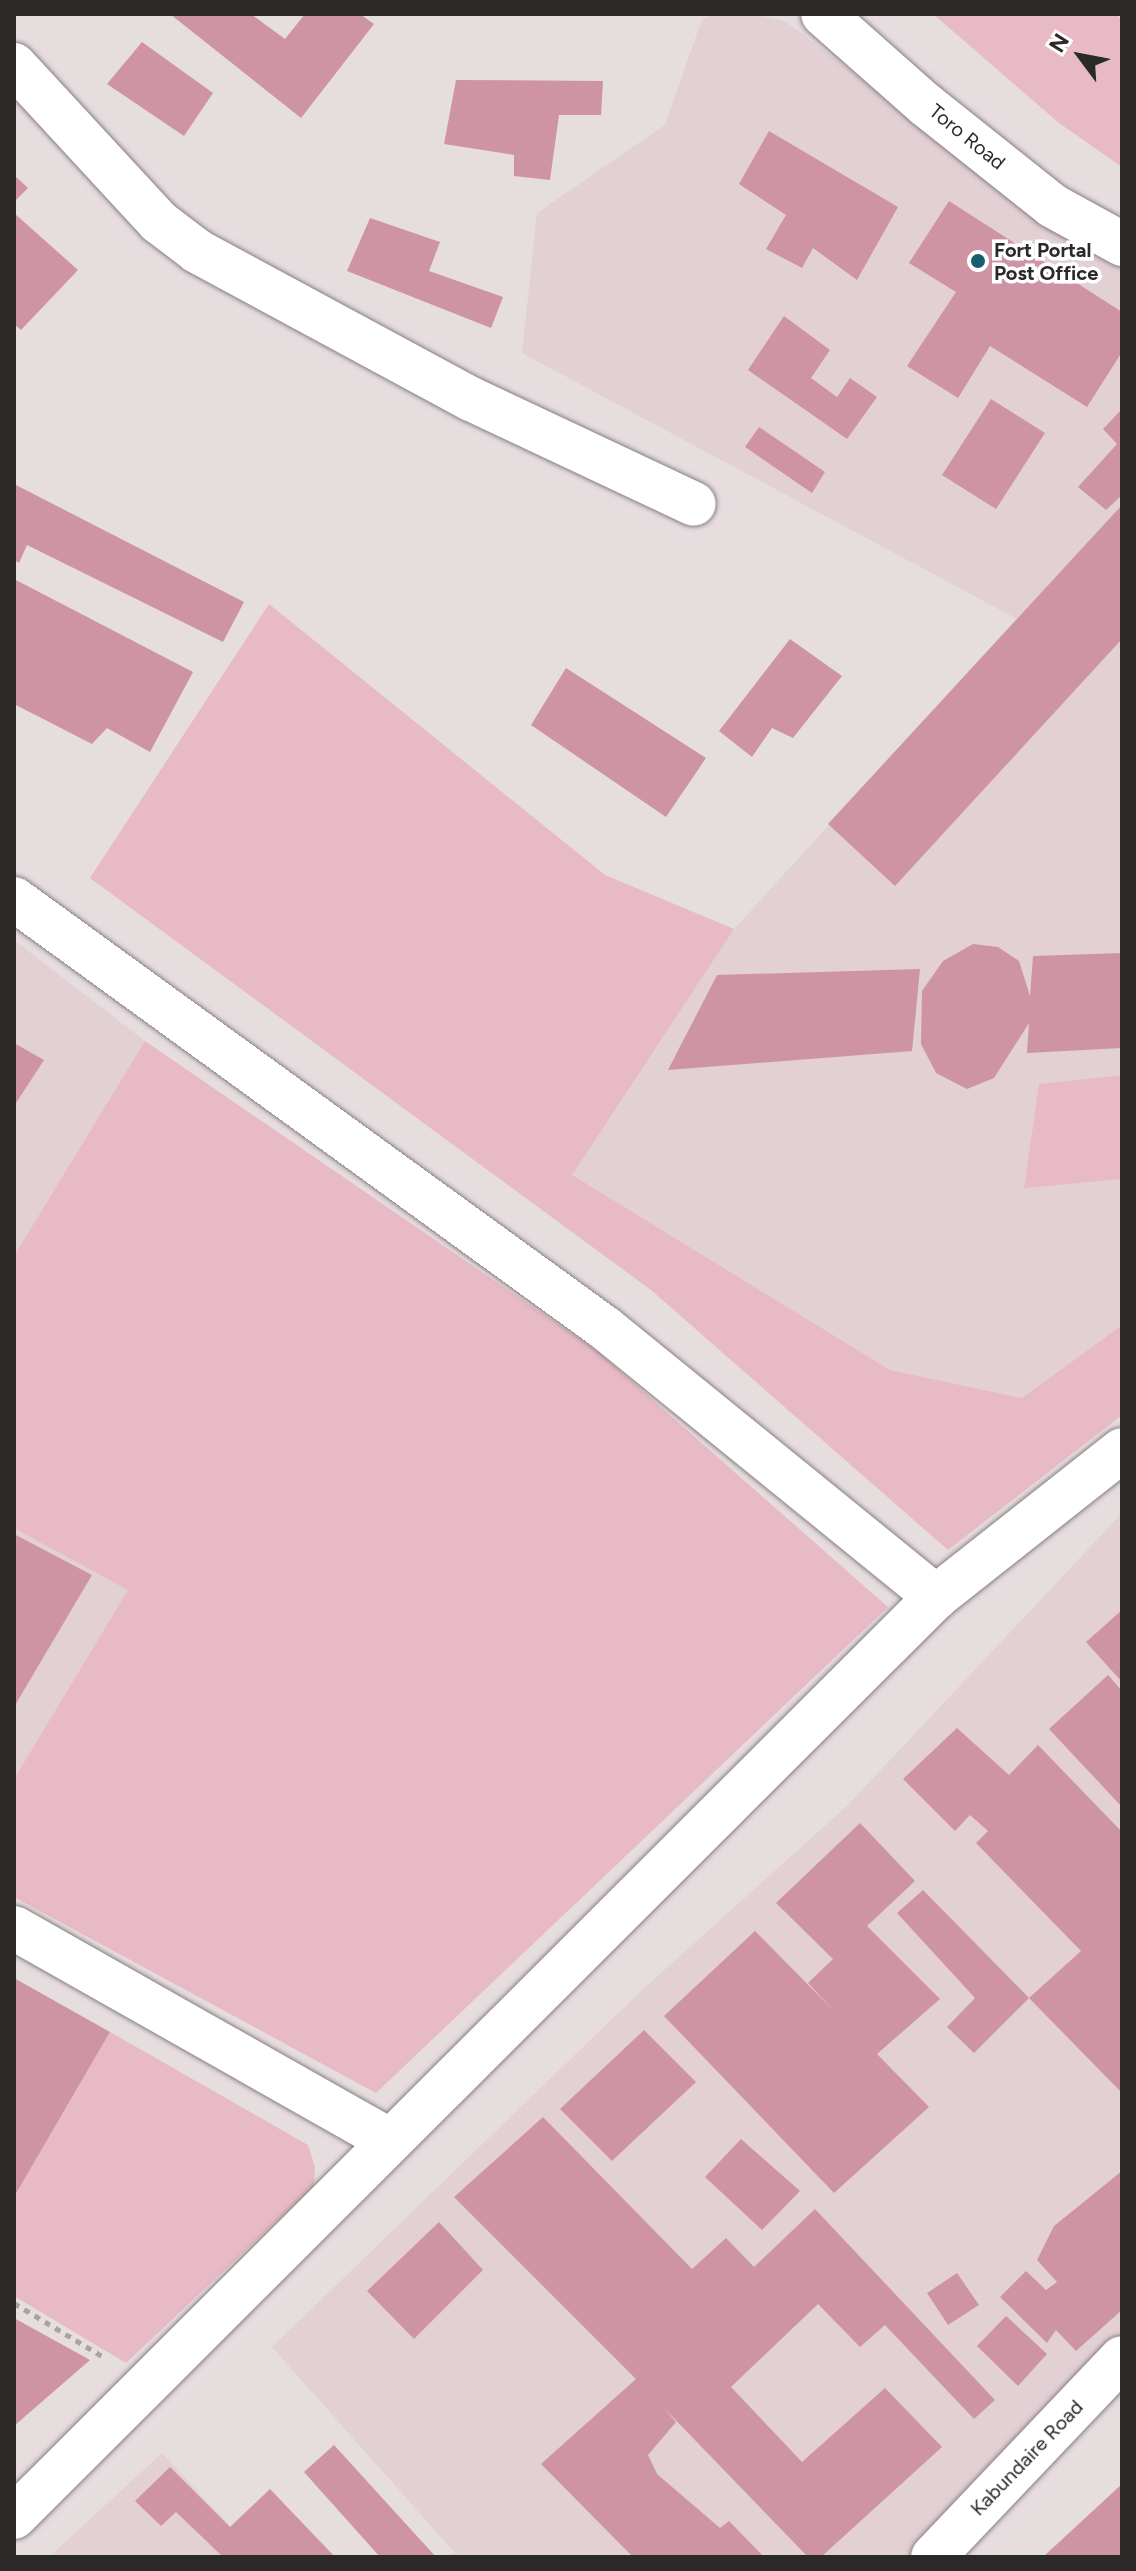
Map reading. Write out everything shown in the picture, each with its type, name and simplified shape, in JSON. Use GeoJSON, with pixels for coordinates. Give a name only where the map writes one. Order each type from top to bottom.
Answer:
{"type":"FeatureCollection","features":[{"type":"Feature","properties":{"kind":"street","name":"Toro Road"},"geometry":{"type":"LineString","coordinates":[[823,14],[926,105],[1053,206],[1122,244]]}},
{"type":"Feature","properties":{"kind":"street"},"geometry":{"type":"LineString","coordinates":[[14,65],[159,222],[197,251],[471,399],[694,504]]}},
{"type":"Feature","properties":{"kind":"street"},"geometry":{"type":"LineString","coordinates":[[14,899],[605,1328],[936,1597]]}},
{"type":"Feature","properties":{"kind":"street"},"geometry":{"type":"LineString","coordinates":[[14,2517],[936,1597],[1122,1450]]}},
{"type":"Feature","properties":{"kind":"street"},"geometry":{"type":"LineString","coordinates":[[14,1928],[389,2140]]}},
{"type":"Feature","properties":{"kind":"street","name":"Kabundaire Road"},"geometry":{"type":"LineString","coordinates":[[933,2557],[1122,2358]]}},
{"type":"Feature","properties":{"kind":"path"},"geometry":{"type":"LineString","coordinates":[[14,2303],[147,2383]]}},
{"type":"Feature","properties":{"kind":"shaded area"},"geometry":{"type":"Polygon","coordinates":[[[711,14],[752,14],[785,21],[1048,219],[1122,262],[1122,1075],[1039,1084],[1024,1187],[1122,1179],[1122,1325],[1022,1398],[890,1370],[571,1175],[734,929],[1017,619],[522,353],[537,213],[665,125],[701,22],[711,14]]]}},
{"type":"Feature","properties":{"kind":"shaded area"},"geometry":{"type":"Polygon","coordinates":[[[933,14],[1116,14],[1122,21],[1122,167],[1059,123],[933,14]]]}},
{"type":"Feature","properties":{"kind":"shaded area"},"geometry":{"type":"Polygon","coordinates":[[[269,604],[605,875],[734,929],[572,1175],[890,1370],[1022,1398],[1122,1325],[1122,1415],[948,1550],[651,1290],[90,878],[269,604]]]}},
{"type":"Feature","properties":{"kind":"shaded area"},"geometry":{"type":"Polygon","coordinates":[[[14,940],[145,1041],[14,1256],[14,940]]]}},
{"type":"Feature","properties":{"kind":"shaded area"},"geometry":{"type":"Polygon","coordinates":[[[145,1041],[597,1351],[888,1607],[376,2093],[14,1897],[14,1779],[128,1590],[14,1528],[14,1256],[145,1041]]]}},
{"type":"Feature","properties":{"kind":"shaded area"},"geometry":{"type":"Polygon","coordinates":[[[1122,1075],[1122,1179],[1024,1188],[1039,1084],[1122,1075]]]}},
{"type":"Feature","properties":{"kind":"shaded area"},"geometry":{"type":"Polygon","coordinates":[[[1122,1513],[1122,2360],[917,2557],[437,2557],[455,2553],[272,2347],[641,1991],[847,1806],[1122,1513]]]}},
{"type":"Feature","properties":{"kind":"shaded area"},"geometry":{"type":"Polygon","coordinates":[[[14,1528],[129,1589],[14,1779],[14,1528]]]}},
{"type":"Feature","properties":{"kind":"shaded area"},"geometry":{"type":"Polygon","coordinates":[[[110,2032],[308,2145],[315,2167],[314,2186],[126,2363],[14,2296],[14,2197],[110,2032]]]}},
{"type":"Feature","properties":{"kind":"shaded area"},"geometry":{"type":"Polygon","coordinates":[[[162,2453],[242,2539],[223,2557],[49,2557],[162,2453]]]}},
{"type":"Feature","properties":{"kind":"building"},"geometry":{"type":"Polygon","coordinates":[[[170,14],[251,14],[285,39],[305,14],[360,14],[374,24],[301,118],[170,14]]]}},
{"type":"Feature","properties":{"kind":"building"},"geometry":{"type":"Polygon","coordinates":[[[142,42],[213,93],[184,136],[107,84],[142,42]]]}},
{"type":"Feature","properties":{"kind":"building"},"geometry":{"type":"Polygon","coordinates":[[[456,80],[603,81],[601,115],[559,115],[550,180],[514,176],[514,155],[444,144],[456,80]]]}},
{"type":"Feature","properties":{"kind":"building"},"geometry":{"type":"Polygon","coordinates":[[[769,131],[898,207],[857,280],[813,248],[802,268],[766,249],[786,215],[739,184],[769,131]]]}},
{"type":"Feature","properties":{"kind":"building"},"geometry":{"type":"Polygon","coordinates":[[[14,175],[28,188],[14,202],[14,175]]]}},
{"type":"Feature","properties":{"kind":"building"},"geometry":{"type":"Polygon","coordinates":[[[949,201],[1122,312],[1122,352],[1087,407],[990,346],[958,398],[907,366],[956,292],[909,263],[949,201]]]}},
{"type":"Feature","properties":{"kind":"building"},"geometry":{"type":"Polygon","coordinates":[[[14,213],[78,270],[21,330],[14,324],[14,213]]]}},
{"type":"Feature","properties":{"kind":"building"},"geometry":{"type":"Polygon","coordinates":[[[370,218],[440,242],[429,271],[503,297],[491,328],[347,271],[370,218]]]}},
{"type":"Feature","properties":{"kind":"building"},"geometry":{"type":"Polygon","coordinates":[[[784,316],[830,350],[811,378],[837,397],[850,378],[877,397],[847,439],[748,370],[784,316]]]}},
{"type":"Feature","properties":{"kind":"building"},"geometry":{"type":"Polygon","coordinates":[[[991,399],[1045,433],[996,509],[942,475],[991,399]]]}},
{"type":"Feature","properties":{"kind":"building"},"geometry":{"type":"Polygon","coordinates":[[[1122,409],[1122,495],[1106,510],[1078,487],[1117,444],[1103,429],[1122,409]]]}},
{"type":"Feature","properties":{"kind":"building"},"geometry":{"type":"Polygon","coordinates":[[[759,427],[825,472],[812,493],[745,447],[759,427]]]}},
{"type":"Feature","properties":{"kind":"building"},"geometry":{"type":"Polygon","coordinates":[[[14,484],[244,602],[223,642],[27,545],[19,563],[14,560],[14,484]]]}},
{"type":"Feature","properties":{"kind":"building"},"geometry":{"type":"Polygon","coordinates":[[[1122,505],[1122,639],[895,886],[828,824],[1122,505]]]}},
{"type":"Feature","properties":{"kind":"building"},"geometry":{"type":"Polygon","coordinates":[[[14,579],[193,672],[150,752],[107,728],[92,744],[14,704],[14,579]]]}},
{"type":"Feature","properties":{"kind":"building"},"geometry":{"type":"Polygon","coordinates":[[[790,639],[842,676],[793,738],[772,728],[752,757],[719,731],[790,639]]]}},
{"type":"Feature","properties":{"kind":"building"},"geometry":{"type":"Polygon","coordinates":[[[566,668],[706,758],[666,817],[531,725],[566,668]]]}},
{"type":"Feature","properties":{"kind":"building"},"geometry":{"type":"Polygon","coordinates":[[[973,944],[998,947],[1019,961],[1030,996],[1033,956],[1122,953],[1122,1048],[1027,1053],[1029,1023],[994,1078],[967,1089],[936,1073],[921,1044],[922,991],[943,961],[973,944]]]}},
{"type":"Feature","properties":{"kind":"building"},"geometry":{"type":"Polygon","coordinates":[[[920,969],[912,1051],[668,1070],[717,975],[920,969]]]}},
{"type":"Feature","properties":{"kind":"building"},"geometry":{"type":"Polygon","coordinates":[[[14,1043],[44,1060],[16,1103],[14,1102],[14,1043]]]}},
{"type":"Feature","properties":{"kind":"building"},"geometry":{"type":"Polygon","coordinates":[[[14,1534],[92,1575],[14,1707],[14,1534]]]}},
{"type":"Feature","properties":{"kind":"building"},"geometry":{"type":"Polygon","coordinates":[[[1122,1610],[1122,1682],[1086,1642],[1122,1610]]]}},
{"type":"Feature","properties":{"kind":"building"},"geometry":{"type":"Polygon","coordinates":[[[1108,1675],[1122,1691],[1122,1807],[1049,1729],[1108,1675]]]}},
{"type":"Feature","properties":{"kind":"building"},"geometry":{"type":"Polygon","coordinates":[[[957,1728],[1009,1775],[1038,1745],[1122,1832],[1122,2093],[1029,1998],[1081,1951],[976,1843],[988,1831],[970,1815],[955,1831],[903,1779],[957,1728]]]}},
{"type":"Feature","properties":{"kind":"building"},"geometry":{"type":"Polygon","coordinates":[[[860,1823],[915,1881],[867,1926],[940,1999],[877,2054],[929,2107],[834,2193],[664,2016],[755,1931],[835,2012],[808,1983],[833,1959],[776,1903],[860,1823]]]}},
{"type":"Feature","properties":{"kind":"building"},"geometry":{"type":"Polygon","coordinates":[[[923,1890],[1029,1998],[974,2053],[947,2027],[975,1998],[897,1913],[923,1890]]]}},
{"type":"Feature","properties":{"kind":"building"},"geometry":{"type":"Polygon","coordinates":[[[14,1978],[110,2032],[14,2197],[14,1978]]]}},
{"type":"Feature","properties":{"kind":"building"},"geometry":{"type":"Polygon","coordinates":[[[644,2030],[696,2082],[612,2161],[560,2109],[644,2030]]]}},
{"type":"Feature","properties":{"kind":"building"},"geometry":{"type":"Polygon","coordinates":[[[543,2117],[692,2269],[726,2238],[754,2267],[815,2209],[995,2400],[974,2419],[885,2325],[860,2347],[818,2304],[731,2387],[802,2462],[885,2388],[942,2447],[821,2557],[808,2557],[664,2408],[676,2422],[648,2455],[657,2474],[720,2528],[729,2521],[764,2557],[633,2557],[541,2464],[636,2379],[454,2197],[543,2117]]]}},
{"type":"Feature","properties":{"kind":"building"},"geometry":{"type":"Polygon","coordinates":[[[741,2139],[800,2191],[762,2230],[705,2177],[741,2139]]]}},
{"type":"Feature","properties":{"kind":"building"},"geometry":{"type":"Polygon","coordinates":[[[1122,2171],[1122,2310],[1076,2351],[1056,2330],[1047,2343],[1000,2297],[1026,2271],[1046,2290],[1057,2282],[1037,2260],[1054,2226],[1122,2171]]]}},
{"type":"Feature","properties":{"kind":"building"},"geometry":{"type":"Polygon","coordinates":[[[439,2222],[483,2270],[414,2339],[367,2291],[439,2222]]]}},
{"type":"Feature","properties":{"kind":"building"},"geometry":{"type":"Polygon","coordinates":[[[957,2273],[979,2305],[948,2325],[927,2293],[957,2273]]]}},
{"type":"Feature","properties":{"kind":"building"},"geometry":{"type":"Polygon","coordinates":[[[1006,2316],[1047,2354],[1018,2386],[977,2346],[1006,2316]]]}},
{"type":"Feature","properties":{"kind":"building"},"geometry":{"type":"Polygon","coordinates":[[[14,2318],[90,2360],[14,2426],[14,2318]]]}},
{"type":"Feature","properties":{"kind":"building"},"geometry":{"type":"Polygon","coordinates":[[[334,2445],[436,2557],[380,2557],[304,2472],[334,2445]]]}},
{"type":"Feature","properties":{"kind":"building"},"geometry":{"type":"Polygon","coordinates":[[[170,2467],[230,2527],[270,2489],[335,2557],[223,2557],[176,2512],[161,2526],[135,2501],[170,2467]]]}},
{"type":"Feature","properties":{"kind":"building"},"geometry":{"type":"Polygon","coordinates":[[[1122,2484],[1122,2557],[1043,2557],[1122,2484]]]}},
{"type":"Feature","properties":{"kind":"place","name":"Fort Portal Post Office"},"geometry":{"type":"Point","coordinates":[978,261]}}]}
